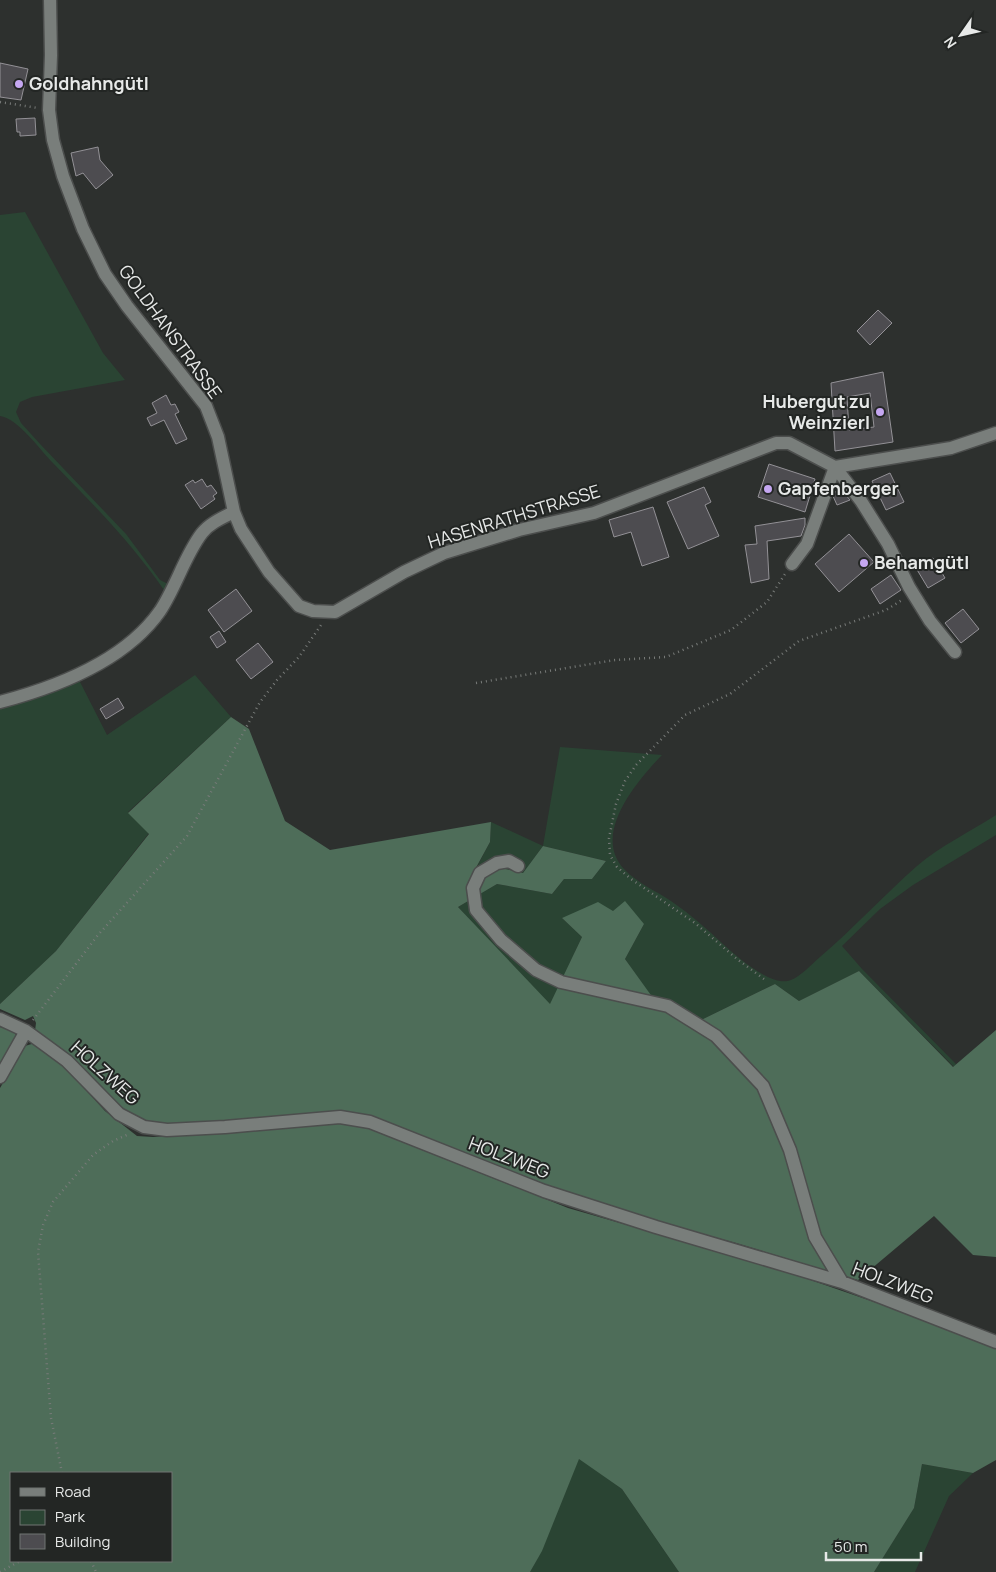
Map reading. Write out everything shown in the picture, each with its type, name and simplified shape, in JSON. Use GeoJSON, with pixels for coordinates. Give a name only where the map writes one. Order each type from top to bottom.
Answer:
{"type":"FeatureCollection","features":[{"type":"Feature","properties":{"kind":"street","name":"GOLDHANSTRASSE"},"geometry":{"type":"LineString","coordinates":[[50,0],[49,110],[53,140],[63,176],[83,229],[105,274],[127,306],[206,406],[218,437],[234,512]]}},
{"type":"Feature","properties":{"kind":"street"},"geometry":{"type":"LineString","coordinates":[[792,564],[811,536],[835,466],[951,448],[996,433]]}},
{"type":"Feature","properties":{"kind":"street","name":"HASENRATHSTRASSE"},"geometry":{"type":"LineString","coordinates":[[336,612],[404,572],[444,554],[519,530],[594,513],[776,443],[789,443],[835,466],[861,501],[888,544],[908,587],[930,621],[955,652]]}},
{"type":"Feature","properties":{"kind":"street"},"geometry":{"type":"LineString","coordinates":[[0,702],[84,672],[112,657],[129,645],[160,611],[202,534],[216,521],[234,512],[241,529],[269,572],[289,597],[299,606],[313,611],[336,612]]}},
{"type":"Feature","properties":{"kind":"street"},"geometry":{"type":"LineString","coordinates":[[518,866],[510,861],[497,863],[480,873],[473,888],[476,910],[501,940],[536,970],[561,982],[668,1006],[716,1036],[763,1086],[790,1150],[815,1236],[842,1282]]}},
{"type":"Feature","properties":{"kind":"street"},"geometry":{"type":"LineString","coordinates":[[0,1019],[26,1031],[0,1077]]}},
{"type":"Feature","properties":{"kind":"street","name":"HOLZWEG"},"geometry":{"type":"LineString","coordinates":[[26,1031],[67,1061],[119,1114],[144,1127],[167,1130],[226,1128],[340,1117],[370,1122],[544,1190],[656,1228],[842,1282],[996,1342]]}},
{"type":"Feature","properties":{"kind":"path"},"geometry":{"type":"LineString","coordinates":[[0,102],[49,110]]}},
{"type":"Feature","properties":{"kind":"path"},"geometry":{"type":"LineString","coordinates":[[476,683],[615,660],[666,657],[730,630],[768,602],[792,564]]}},
{"type":"Feature","properties":{"kind":"path"},"geometry":{"type":"LineString","coordinates":[[764,979],[695,923],[631,879],[618,867],[610,855],[609,838],[622,789],[636,765],[685,715],[730,694],[798,641],[886,610],[903,599],[908,587]]}},
{"type":"Feature","properties":{"kind":"path"},"geometry":{"type":"LineString","coordinates":[[26,1031],[98,935],[187,836],[260,702],[277,680],[299,657],[316,628],[336,612]]}},
{"type":"Feature","properties":{"kind":"path"},"geometry":{"type":"LineString","coordinates":[[62,1472],[51,1418],[38,1252],[43,1225],[53,1202],[93,1155],[113,1141],[144,1127]]}},
{"type":"Feature","properties":{"kind":"path"},"geometry":{"type":"LineString","coordinates":[[0,1572],[18,1562]]}},
{"type":"Feature","properties":{"kind":"green space"},"geometry":{"type":"Polygon","coordinates":[[[25,212],[103,353],[125,380],[32,397],[20,402],[16,412],[21,423],[126,534],[160,580],[170,585],[166,593],[140,558],[97,508],[27,434],[7,418],[0,416],[0,215],[25,212]]]}},
{"type":"Feature","properties":{"kind":"green space"},"geometry":{"type":"Polygon","coordinates":[[[195,675],[231,717],[128,812],[149,833],[56,951],[0,1004],[0,697],[78,678],[107,735],[195,675]]]}},
{"type":"Feature","properties":{"kind":"green space"},"geometry":{"type":"Polygon","coordinates":[[[231,717],[249,729],[285,821],[330,850],[491,822],[490,842],[472,875],[497,867],[523,873],[543,846],[606,861],[592,879],[564,879],[552,894],[497,884],[458,907],[550,1004],[582,937],[562,918],[598,902],[613,911],[625,901],[644,924],[625,959],[653,998],[699,1021],[775,984],[799,1001],[859,971],[953,1067],[996,1030],[996,1257],[973,1255],[934,1216],[858,1280],[659,1222],[544,1185],[333,1112],[175,1124],[146,1123],[130,1114],[35,1031],[36,1023],[33,1016],[25,1020],[0,1009],[0,1004],[56,951],[149,834],[128,813],[231,717]]]}},
{"type":"Feature","properties":{"kind":"green space"},"geometry":{"type":"Polygon","coordinates":[[[560,747],[662,755],[641,778],[622,808],[615,824],[613,840],[615,855],[629,874],[685,911],[745,963],[765,975],[783,981],[791,980],[806,970],[926,859],[996,815],[996,835],[913,885],[880,909],[842,946],[862,969],[956,1064],[954,1067],[859,971],[799,1001],[775,984],[699,1021],[652,998],[625,959],[644,924],[613,912],[562,918],[582,937],[550,1005],[458,907],[497,884],[552,894],[564,879],[592,879],[606,861],[543,846],[560,747]]]}},
{"type":"Feature","properties":{"kind":"green space"},"geometry":{"type":"Polygon","coordinates":[[[491,822],[543,846],[523,873],[497,867],[472,876],[490,842],[491,822]]]}},
{"type":"Feature","properties":{"kind":"green space"},"geometry":{"type":"Polygon","coordinates":[[[0,1027],[14,1031],[17,1038],[0,1066],[0,1027]]]}},
{"type":"Feature","properties":{"kind":"green space"},"geometry":{"type":"Polygon","coordinates":[[[35,1043],[62,1064],[105,1111],[137,1136],[153,1137],[213,1133],[342,1121],[367,1128],[568,1208],[776,1268],[926,1320],[996,1349],[996,1460],[973,1473],[922,1464],[914,1508],[874,1572],[679,1572],[622,1489],[579,1459],[542,1551],[530,1572],[0,1572],[0,1088],[25,1046],[35,1043]]]}},
{"type":"Feature","properties":{"kind":"green space"},"geometry":{"type":"Polygon","coordinates":[[[579,1458],[622,1489],[679,1572],[530,1572],[542,1550],[579,1458]]]}},
{"type":"Feature","properties":{"kind":"green space"},"geometry":{"type":"Polygon","coordinates":[[[922,1464],[973,1473],[949,1496],[915,1572],[874,1572],[914,1508],[922,1464]]]}},
{"type":"Feature","properties":{"kind":"building","name":"Goldhahngütl"},"geometry":{"type":"Polygon","coordinates":[[[0,63],[28,69],[21,100],[0,97],[0,63]]]}},
{"type":"Feature","properties":{"kind":"building"},"geometry":{"type":"Polygon","coordinates":[[[35,118],[36,135],[20,136],[20,132],[17,132],[16,119],[35,118]]]}},
{"type":"Feature","properties":{"kind":"building"},"geometry":{"type":"Polygon","coordinates":[[[98,147],[100,160],[113,175],[96,189],[83,173],[76,176],[71,153],[98,147]]]}},
{"type":"Feature","properties":{"kind":"building"},"geometry":{"type":"Polygon","coordinates":[[[878,310],[892,323],[870,345],[857,331],[878,310]]]}},
{"type":"Feature","properties":{"kind":"building","name":"Hubergut zu Weinzierl"},"geometry":{"type":"Polygon","coordinates":[[[883,372],[893,442],[835,451],[831,383],[883,372]],[[870,393],[847,397],[849,430],[874,427],[870,393]]]}},
{"type":"Feature","properties":{"kind":"building"},"geometry":{"type":"Polygon","coordinates":[[[166,395],[171,405],[175,404],[179,412],[175,414],[187,439],[176,444],[164,420],[151,426],[147,418],[157,413],[152,403],[166,395]]]}},
{"type":"Feature","properties":{"kind":"building","name":"Gapfenberger"},"geometry":{"type":"Polygon","coordinates":[[[769,464],[815,479],[805,512],[758,497],[769,464]]]}},
{"type":"Feature","properties":{"kind":"building"},"geometry":{"type":"Polygon","coordinates":[[[890,473],[904,502],[886,510],[872,481],[890,473]]]}},
{"type":"Feature","properties":{"kind":"building"},"geometry":{"type":"Polygon","coordinates":[[[202,479],[207,487],[211,485],[217,493],[213,496],[215,499],[201,509],[185,485],[193,480],[195,483],[202,479]]]}},
{"type":"Feature","properties":{"kind":"building"},"geometry":{"type":"Polygon","coordinates":[[[704,487],[711,502],[705,505],[719,536],[688,549],[667,502],[704,487]]]}},
{"type":"Feature","properties":{"kind":"building"},"geometry":{"type":"Polygon","coordinates":[[[841,489],[850,500],[837,505],[833,496],[835,492],[841,489]]]}},
{"type":"Feature","properties":{"kind":"building"},"geometry":{"type":"Polygon","coordinates":[[[653,507],[669,557],[642,566],[631,532],[614,537],[609,520],[653,507]]]}},
{"type":"Feature","properties":{"kind":"building"},"geometry":{"type":"Polygon","coordinates":[[[805,518],[805,525],[801,536],[767,541],[769,579],[751,583],[745,545],[757,544],[755,526],[805,518]]]}},
{"type":"Feature","properties":{"kind":"building","name":"Behamgütl"},"geometry":{"type":"Polygon","coordinates":[[[849,534],[874,562],[839,592],[815,564],[849,534]]]}},
{"type":"Feature","properties":{"kind":"building"},"geometry":{"type":"Polygon","coordinates":[[[933,558],[945,578],[928,588],[916,568],[933,558]]]}},
{"type":"Feature","properties":{"kind":"building"},"geometry":{"type":"Polygon","coordinates":[[[891,575],[901,590],[880,604],[871,589],[891,575]]]}},
{"type":"Feature","properties":{"kind":"building"},"geometry":{"type":"Polygon","coordinates":[[[236,589],[252,611],[224,632],[208,610],[236,589]]]}},
{"type":"Feature","properties":{"kind":"building"},"geometry":{"type":"Polygon","coordinates":[[[963,609],[979,629],[961,643],[945,623],[963,609]]]}},
{"type":"Feature","properties":{"kind":"building"},"geometry":{"type":"Polygon","coordinates":[[[219,631],[226,642],[217,648],[210,637],[219,631]]]}},
{"type":"Feature","properties":{"kind":"building"},"geometry":{"type":"Polygon","coordinates":[[[258,643],[273,662],[251,679],[236,660],[258,643]]]}},
{"type":"Feature","properties":{"kind":"building"},"geometry":{"type":"Polygon","coordinates":[[[118,698],[124,708],[106,719],[100,709],[118,698]]]}},
{"type":"Feature","properties":{"kind":"place","name":"Goldhahngütl"},"geometry":{"type":"Point","coordinates":[19,84]}},
{"type":"Feature","properties":{"kind":"place","name":"Hubergut zu Weinzierl"},"geometry":{"type":"Point","coordinates":[880,412]}},
{"type":"Feature","properties":{"kind":"place","name":"Gapfenberger"},"geometry":{"type":"Point","coordinates":[768,489]}},
{"type":"Feature","properties":{"kind":"place","name":"Behamgütl"},"geometry":{"type":"Point","coordinates":[864,563]}}]}
